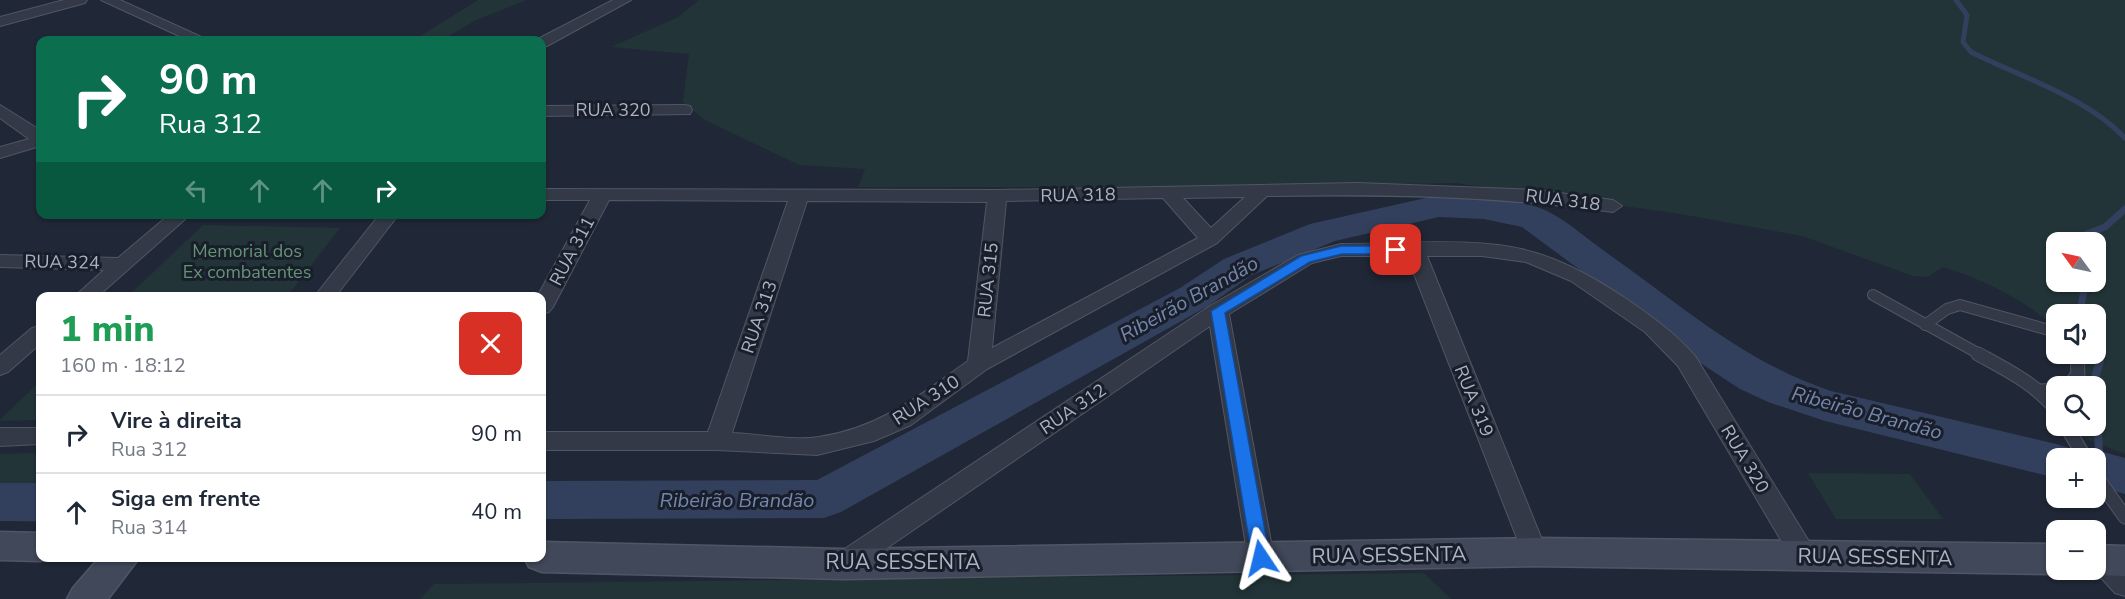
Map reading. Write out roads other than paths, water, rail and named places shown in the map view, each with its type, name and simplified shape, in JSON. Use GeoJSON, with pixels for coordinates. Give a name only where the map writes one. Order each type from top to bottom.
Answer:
{"type":"FeatureCollection","features":[{"type":"Feature","properties":{"kind":"street"},"geometry":{"type":"LineString","coordinates":[[0,22],[80,0]]}},
{"type":"Feature","properties":{"kind":"street"},"geometry":{"type":"LineString","coordinates":[[108,0],[191,36]]}},
{"type":"Feature","properties":{"kind":"street"},"geometry":{"type":"LineString","coordinates":[[546,41],[624,0]]}},
{"type":"Feature","properties":{"kind":"street"},"geometry":{"type":"LineString","coordinates":[[0,110],[36,137]]}},
{"type":"Feature","properties":{"kind":"street","name":"RUA 320"},"geometry":{"type":"LineString","coordinates":[[546,111],[684,110]]}},
{"type":"Feature","properties":{"kind":"street"},"geometry":{"type":"LineString","coordinates":[[0,153],[36,141]]}},
{"type":"Feature","properties":{"kind":"street","name":"RUA 318"},"geometry":{"type":"LineString","coordinates":[[546,194],[997,196],[1357,189],[1450,190],[1537,196],[1613,206]]}},
{"type":"Feature","properties":{"kind":"street","name":"RUA 310"},"geometry":{"type":"LineString","coordinates":[[546,441],[717,441],[817,446],[866,435],[903,419],[979,364],[1210,239],[1262,192]]}},
{"type":"Feature","properties":{"kind":"street"},"geometry":{"type":"LineString","coordinates":[[1168,193],[1210,239]]}},
{"type":"Feature","properties":{"kind":"street","name":"RUA 313"},"geometry":{"type":"LineString","coordinates":[[717,441],[800,194]]}},
{"type":"Feature","properties":{"kind":"street","name":"RUA 311"},"geometry":{"type":"LineString","coordinates":[[546,300],[602,195]]}},
{"type":"Feature","properties":{"kind":"street","name":"RUA 315"},"geometry":{"type":"LineString","coordinates":[[979,364],[997,196]]}},
{"type":"Feature","properties":{"kind":"street"},"geometry":{"type":"LineString","coordinates":[[90,292],[176,219]]}},
{"type":"Feature","properties":{"kind":"street"},"geometry":{"type":"LineString","coordinates":[[328,292],[386,219]]}},
{"type":"Feature","properties":{"kind":"street","name":"RUA 312"},"geometry":{"type":"LineString","coordinates":[[843,564],[1218,311],[1305,259],[1341,250],[1482,250],[1530,257],[1578,277],[1653,327],[1672,343],[1687,361]]}},
{"type":"Feature","properties":{"kind":"street","name":"RUA 319"},"geometry":{"type":"LineString","coordinates":[[1415,250],[1534,552]]}},
{"type":"Feature","properties":{"kind":"street","name":"RUA 324"},"geometry":{"type":"LineString","coordinates":[[0,261],[124,264]]}},
{"type":"Feature","properties":{"kind":"street"},"geometry":{"type":"LineString","coordinates":[[1218,311],[1261,558]]}},
{"type":"Feature","properties":{"kind":"street"},"geometry":{"type":"LineString","coordinates":[[0,367],[36,336]]}},
{"type":"Feature","properties":{"kind":"street","name":"RUA 320"},"geometry":{"type":"LineString","coordinates":[[1687,361],[1804,556]]}},
{"type":"Feature","properties":{"kind":"street"},"geometry":{"type":"LineString","coordinates":[[0,437],[36,436]]}},
{"type":"Feature","properties":{"kind":"street"},"geometry":{"type":"LineString","coordinates":[[0,546],[36,547]]}},
{"type":"Feature","properties":{"kind":"street","name":"RUA SESSENTA"},"geometry":{"type":"LineString","coordinates":[[546,557],[843,564],[1534,552],[2046,559]]}},
{"type":"Feature","properties":{"kind":"street"},"geometry":{"type":"LineString","coordinates":[[86,599],[118,562]]}},
{"type":"Feature","properties":{"kind":"lane"},"geometry":{"type":"LineString","coordinates":[[1873,296],[2027,381],[2046,397]]}},
{"type":"Feature","properties":{"kind":"lane"},"geometry":{"type":"LineString","coordinates":[[1925,325],[1947,309],[1960,305],[2046,329]]}},
{"type":"Feature","properties":{"kind":"lane"},"geometry":{"type":"LineString","coordinates":[[2041,391],[2046,391]]}},
{"type":"Feature","properties":{"kind":"lane"},"geometry":{"type":"LineString","coordinates":[[2106,493],[2125,517]]}},
{"type":"Feature","properties":{"kind":"waterway"},"geometry":{"type":"LineString","coordinates":[[1956,0],[1967,15],[1963,42],[1971,52],[2072,99],[2109,123],[2125,138]]}},
{"type":"Feature","properties":{"kind":"waterway","name":"Ribeirão Brandão"},"geometry":{"type":"LineString","coordinates":[[546,500],[824,499],[1194,297],[1238,267],[1323,232],[1439,206],[1484,208],[1534,219],[1672,318],[1697,341],[1756,378],[1784,391],[1825,405],[2046,459]]}},
{"type":"Feature","properties":{"kind":"waterway"},"geometry":{"type":"LineString","coordinates":[[2092,232],[2105,227],[2125,209]]}},
{"type":"Feature","properties":{"kind":"waterway"},"geometry":{"type":"LineString","coordinates":[[2081,304],[2084,292]]}},
{"type":"Feature","properties":{"kind":"waterway"},"geometry":{"type":"LineString","coordinates":[[2099,364],[2095,378],[2099,448]]}},
{"type":"Feature","properties":{"kind":"waterway","name":"Ribeirão Brandão"},"geometry":{"type":"LineString","coordinates":[[2106,471],[2125,476]]}},
{"type":"Feature","properties":{"kind":"waterway","name":"Ribeirão Brandão"},"geometry":{"type":"LineString","coordinates":[[0,502],[36,502]]}},
{"type":"Feature","properties":{"kind":"park label","name":"Memorial dos Ex combatentes"},"geometry":{"type":"Point","coordinates":[247,261]}}]}
